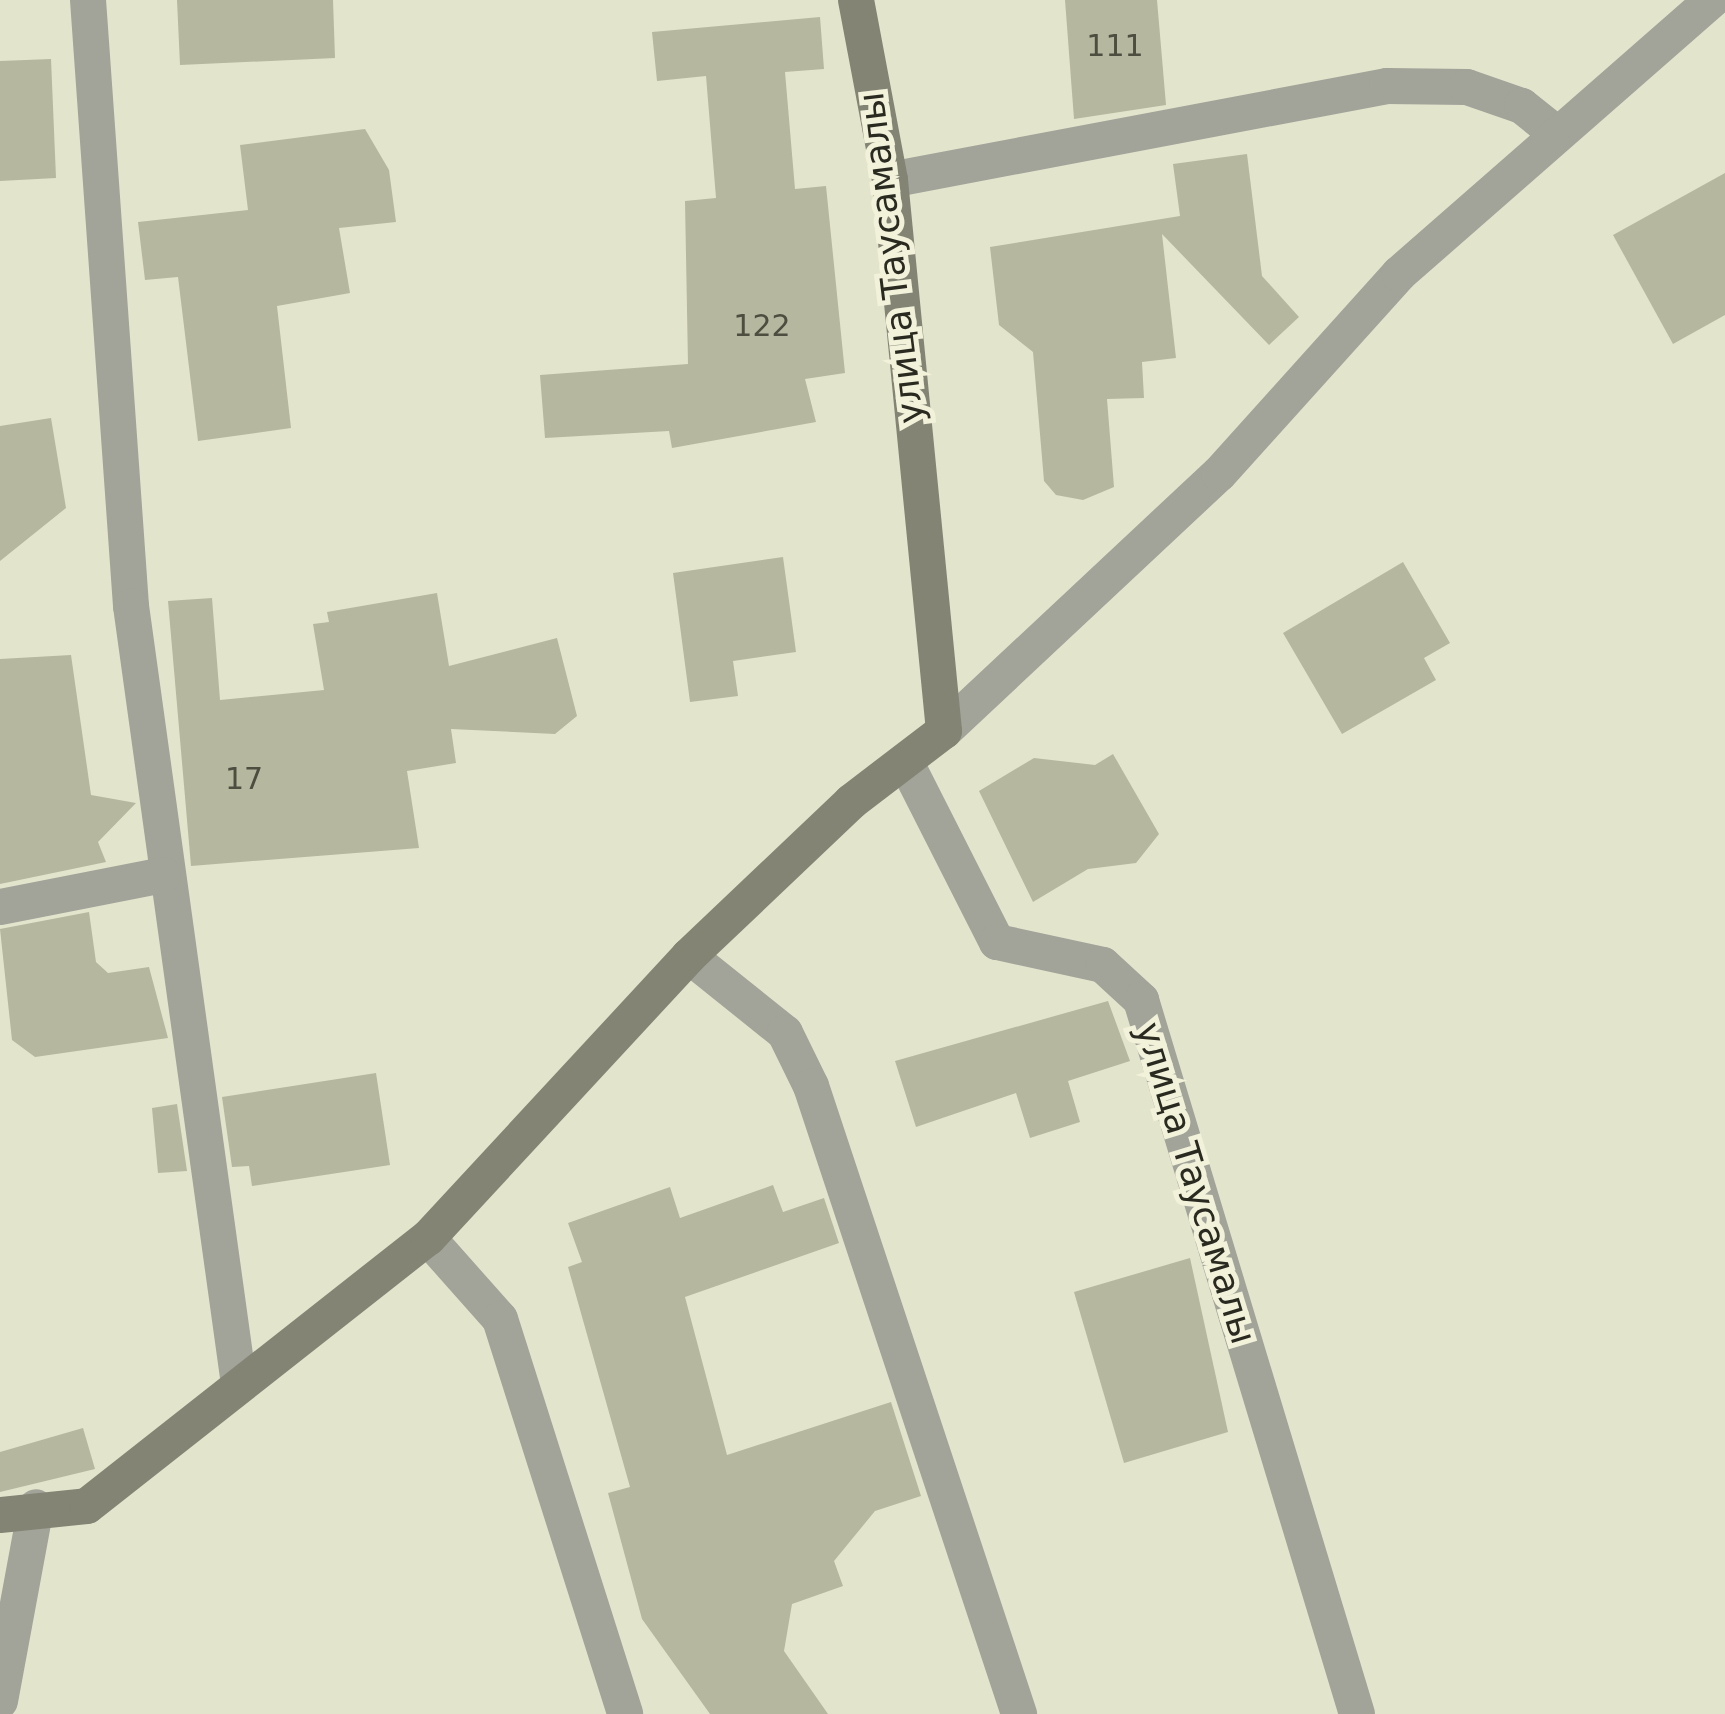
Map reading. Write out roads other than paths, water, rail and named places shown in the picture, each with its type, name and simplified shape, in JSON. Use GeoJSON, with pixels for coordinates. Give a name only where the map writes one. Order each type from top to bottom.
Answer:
{"type":"FeatureCollection","features":[{"type":"Feature","properties":{"kind":"street"},"geometry":{"type":"LineString","coordinates":[[88,0],[131,606],[163,874],[239,1384]]}},
{"type":"Feature","properties":{"kind":"street","name":"улица Таусамалы"},"geometry":{"type":"LineString","coordinates":[[856,0],[890,180],[944,731]]}},
{"type":"Feature","properties":{"kind":"street"},"geometry":{"type":"LineString","coordinates":[[0,1701],[18,1511],[87,1506],[428,1238],[688,956],[905,760],[1066,628],[1399,274],[1712,0]]}},
{"type":"Feature","properties":{"kind":"street"},"geometry":{"type":"LineString","coordinates":[[890,180],[1387,86],[1467,87],[1522,106],[1557,134]]}},
{"type":"Feature","properties":{"kind":"street","name":"улица Таусамалы"},"geometry":{"type":"LineString","coordinates":[[905,760],[997,942],[1103,964],[1141,1000],[1357,1714]]}},
{"type":"Feature","properties":{"kind":"street"},"geometry":{"type":"LineString","coordinates":[[0,908],[163,874]]}},
{"type":"Feature","properties":{"kind":"street"},"geometry":{"type":"LineString","coordinates":[[688,956],[785,1033],[811,1086],[1019,1714]]}},
{"type":"Feature","properties":{"kind":"street"},"geometry":{"type":"LineString","coordinates":[[428,1238],[500,1319],[625,1714]]}}]}
